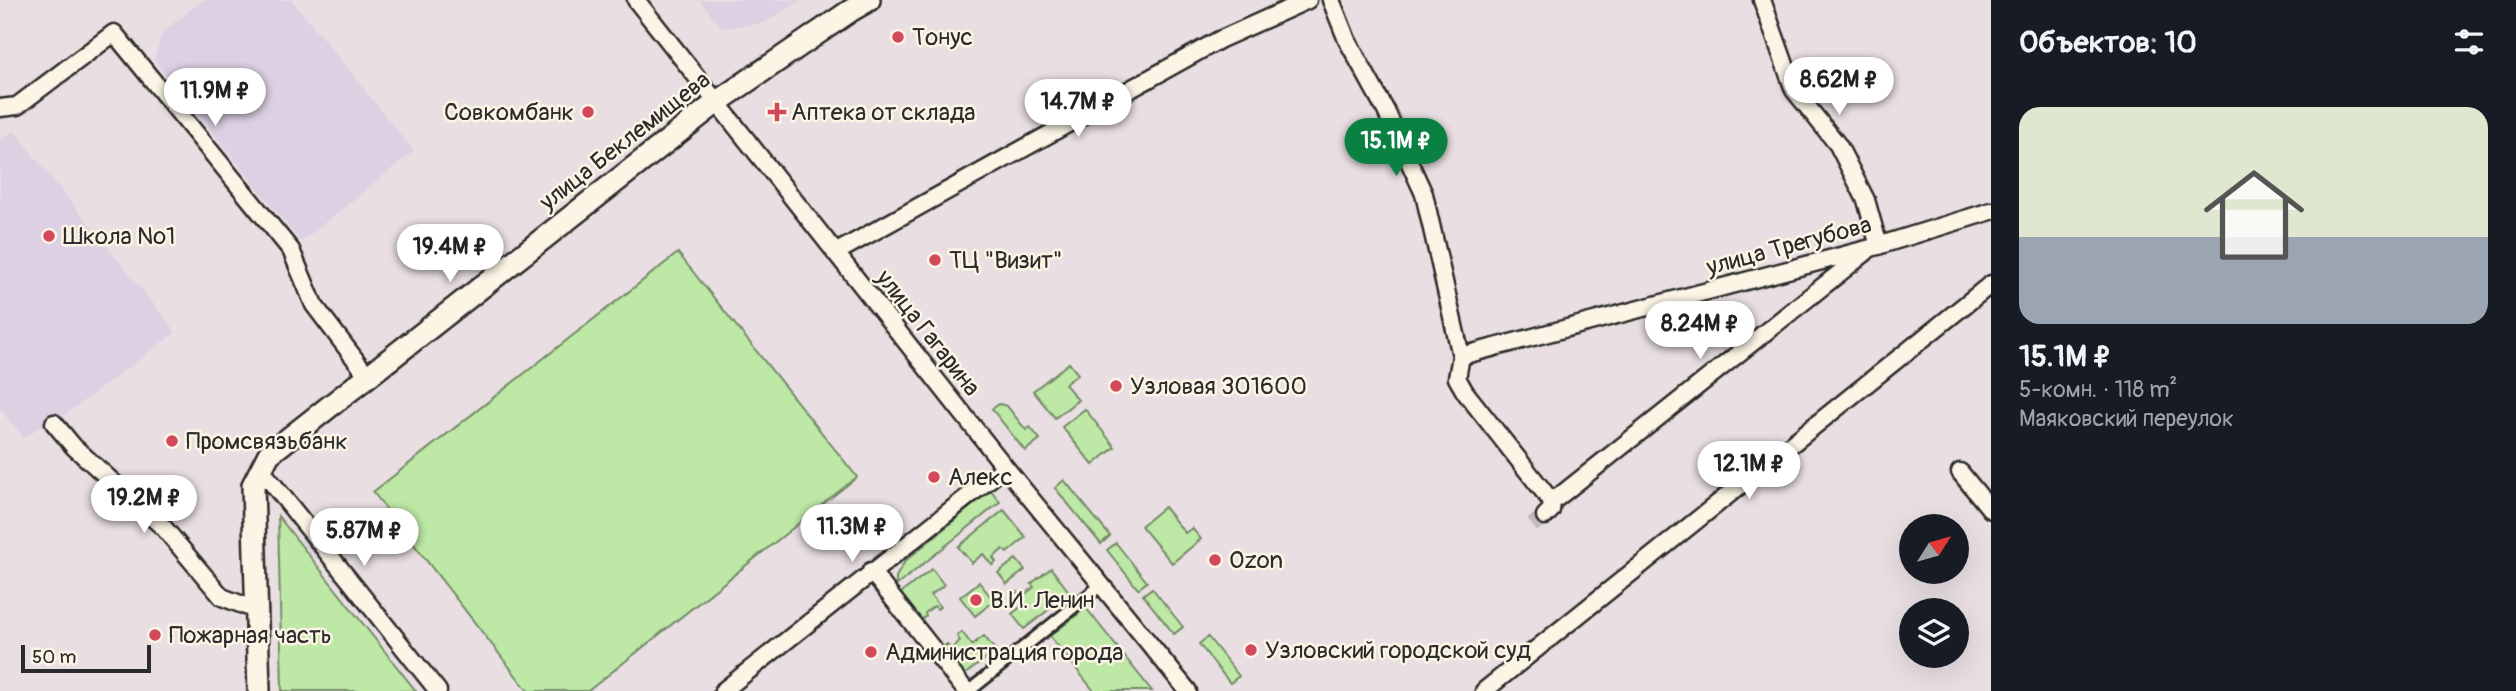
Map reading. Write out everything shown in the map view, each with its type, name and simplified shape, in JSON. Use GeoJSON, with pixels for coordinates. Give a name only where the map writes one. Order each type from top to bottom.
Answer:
{"type":"FeatureCollection","features":[{"type":"Feature","properties":{"kind":"main road","name":"улица Беклемищева"},"geometry":{"type":"LineString","coordinates":[[260,468],[269,454],[717,102],[869,0]]}},
{"type":"Feature","properties":{"kind":"main road"},"geometry":{"type":"LineString","coordinates":[[258,691],[253,485],[260,468]]}},
{"type":"Feature","properties":{"kind":"street","name":"улица Гагарина"},"geometry":{"type":"LineString","coordinates":[[636,0],[1004,467],[1188,691]]}},
{"type":"Feature","properties":{"kind":"street"},"geometry":{"type":"LineString","coordinates":[[835,253],[1219,40],[1308,0]]}},
{"type":"Feature","properties":{"kind":"street"},"geometry":{"type":"LineString","coordinates":[[1331,0],[1347,40],[1386,111],[1424,194],[1461,356],[1457,378],[1548,509],[1875,247],[1866,200],[1838,145],[1794,90],[1762,0]]}},
{"type":"Feature","properties":{"kind":"street"},"geometry":{"type":"LineString","coordinates":[[0,108],[17,106],[114,33],[291,250],[314,306],[367,376]]}},
{"type":"Feature","properties":{"kind":"street","name":"улица Трегубова"},"geometry":{"type":"LineString","coordinates":[[1461,356],[1875,247],[1991,211]]}},
{"type":"Feature","properties":{"kind":"street"},"geometry":{"type":"LineString","coordinates":[[1485,691],[1991,284]]}},
{"type":"Feature","properties":{"kind":"street"},"geometry":{"type":"LineString","coordinates":[[54,424],[74,447],[164,528],[222,597],[256,610]]}},
{"type":"Feature","properties":{"kind":"street"},"geometry":{"type":"LineString","coordinates":[[723,691],[1004,467]]}},
{"type":"Feature","properties":{"kind":"street"},"geometry":{"type":"LineString","coordinates":[[260,468],[438,691]]}},
{"type":"Feature","properties":{"kind":"street"},"geometry":{"type":"LineString","coordinates":[[1960,472],[1991,510]]}},
{"type":"Feature","properties":{"kind":"street"},"geometry":{"type":"LineString","coordinates":[[872,571],[967,691],[1100,586]]}},
{"type":"Feature","properties":{"kind":"shaded area"},"geometry":{"type":"Polygon","coordinates":[[[203,0],[292,0],[414,151],[301,242],[154,60],[162,33],[203,0]]]}},
{"type":"Feature","properties":{"kind":"shaded area"},"geometry":{"type":"Polygon","coordinates":[[[699,0],[803,0],[764,23],[722,28],[699,0]]]}},
{"type":"Feature","properties":{"kind":"shaded area","name":"Школа №1"},"geometry":{"type":"Polygon","coordinates":[[[14,131],[176,332],[46,429],[42,425],[24,438],[0,409],[0,140],[14,131]]]}},
{"type":"Feature","properties":{"kind":"green space"},"geometry":{"type":"Polygon","coordinates":[[[678,253],[857,477],[588,691],[528,691],[373,492],[678,253]]]}},
{"type":"Feature","properties":{"kind":"green space"},"geometry":{"type":"Polygon","coordinates":[[[1069,363],[1078,374],[1065,384],[1078,400],[1055,418],[1033,391],[1069,363]]]}},
{"type":"Feature","properties":{"kind":"green space"},"geometry":{"type":"Polygon","coordinates":[[[999,404],[1007,406],[1026,430],[1030,427],[1040,439],[1025,451],[992,409],[999,404]]]}},
{"type":"Feature","properties":{"kind":"green space"},"geometry":{"type":"Polygon","coordinates":[[[1085,409],[1115,447],[1093,465],[1062,427],[1085,409]]]}},
{"type":"Feature","properties":{"kind":"green space"},"geometry":{"type":"Polygon","coordinates":[[[1064,480],[1110,536],[1101,544],[1055,488],[1064,480]]]}},
{"type":"Feature","properties":{"kind":"green space"},"geometry":{"type":"Polygon","coordinates":[[[991,490],[1000,502],[896,586],[896,577],[905,561],[991,490]]]}},
{"type":"Feature","properties":{"kind":"green space"},"geometry":{"type":"Polygon","coordinates":[[[1164,507],[1185,533],[1192,528],[1201,539],[1172,563],[1141,526],[1164,507]]]}},
{"type":"Feature","properties":{"kind":"green space"},"geometry":{"type":"Polygon","coordinates":[[[1004,510],[1026,537],[1007,553],[1003,549],[993,558],[996,562],[992,565],[983,554],[972,563],[958,547],[1004,510]]]}},
{"type":"Feature","properties":{"kind":"green space"},"geometry":{"type":"Polygon","coordinates":[[[278,516],[416,691],[282,691],[278,516]]]}},
{"type":"Feature","properties":{"kind":"green space"},"geometry":{"type":"Polygon","coordinates":[[[1116,543],[1147,582],[1138,589],[1107,550],[1116,543]]]}},
{"type":"Feature","properties":{"kind":"green space"},"geometry":{"type":"Polygon","coordinates":[[[1016,559],[1025,570],[1007,584],[998,573],[1016,559]]]}},
{"type":"Feature","properties":{"kind":"green space"},"geometry":{"type":"Polygon","coordinates":[[[1051,568],[1070,593],[1024,629],[1012,614],[1023,605],[1015,594],[1018,592],[1023,596],[1034,587],[1031,584],[1051,568]]]}},
{"type":"Feature","properties":{"kind":"green space"},"geometry":{"type":"Polygon","coordinates":[[[932,569],[944,585],[931,595],[940,607],[937,609],[934,606],[921,620],[901,593],[932,569]]]}},
{"type":"Feature","properties":{"kind":"green space"},"geometry":{"type":"Polygon","coordinates":[[[979,582],[994,601],[975,616],[960,597],[979,582]]]}},
{"type":"Feature","properties":{"kind":"green space"},"geometry":{"type":"Polygon","coordinates":[[[1152,588],[1183,627],[1174,634],[1143,595],[1152,588]]]}},
{"type":"Feature","properties":{"kind":"green space"},"geometry":{"type":"Polygon","coordinates":[[[1086,608],[1152,691],[1094,691],[1050,636],[1086,608]]]}},
{"type":"Feature","properties":{"kind":"green space"},"geometry":{"type":"Polygon","coordinates":[[[962,632],[972,645],[984,636],[996,651],[964,675],[943,647],[947,644],[951,649],[960,641],[957,636],[962,632]]]}},
{"type":"Feature","properties":{"kind":"green space"},"geometry":{"type":"Polygon","coordinates":[[[1208,637],[1239,676],[1230,683],[1199,644],[1208,637]]]}},
{"type":"Feature","properties":{"kind":"tunnel"},"geometry":{"type":"LineString","coordinates":[[1532,525],[1545,516]]}},
{"type":"Feature","properties":{"kind":"place","name":"Тонус"},"geometry":{"type":"Point","coordinates":[898,37]}},
{"type":"Feature","properties":{"kind":"place","name":"Совкомбанк"},"geometry":{"type":"Point","coordinates":[588,112]}},
{"type":"Feature","properties":{"kind":"place","name":"Аптека от склада"},"geometry":{"type":"Point","coordinates":[777,112]}},
{"type":"Feature","properties":{"kind":"place","name":"Школа №1"},"geometry":{"type":"Point","coordinates":[49,236]}},
{"type":"Feature","properties":{"kind":"place","name":"ТЦ \"Визит\""},"geometry":{"type":"Point","coordinates":[935,260]}},
{"type":"Feature","properties":{"kind":"place","name":"Узловая 301600"},"geometry":{"type":"Point","coordinates":[1116,386]}},
{"type":"Feature","properties":{"kind":"place","name":"Промсвязьбанк"},"geometry":{"type":"Point","coordinates":[172,441]}},
{"type":"Feature","properties":{"kind":"place","name":"Алекс"},"geometry":{"type":"Point","coordinates":[934,477]}},
{"type":"Feature","properties":{"kind":"place","name":"Ozon"},"geometry":{"type":"Point","coordinates":[1215,560]}},
{"type":"Feature","properties":{"kind":"place","name":"В.И. Ленин"},"geometry":{"type":"Point","coordinates":[976,600]}},
{"type":"Feature","properties":{"kind":"place","name":"Пожарная часть"},"geometry":{"type":"Point","coordinates":[155,635]}},
{"type":"Feature","properties":{"kind":"place","name":"Узловский городской суд"},"geometry":{"type":"Point","coordinates":[1251,650]}},
{"type":"Feature","properties":{"kind":"place","name":"Администрация города"},"geometry":{"type":"Point","coordinates":[871,652]}}]}
